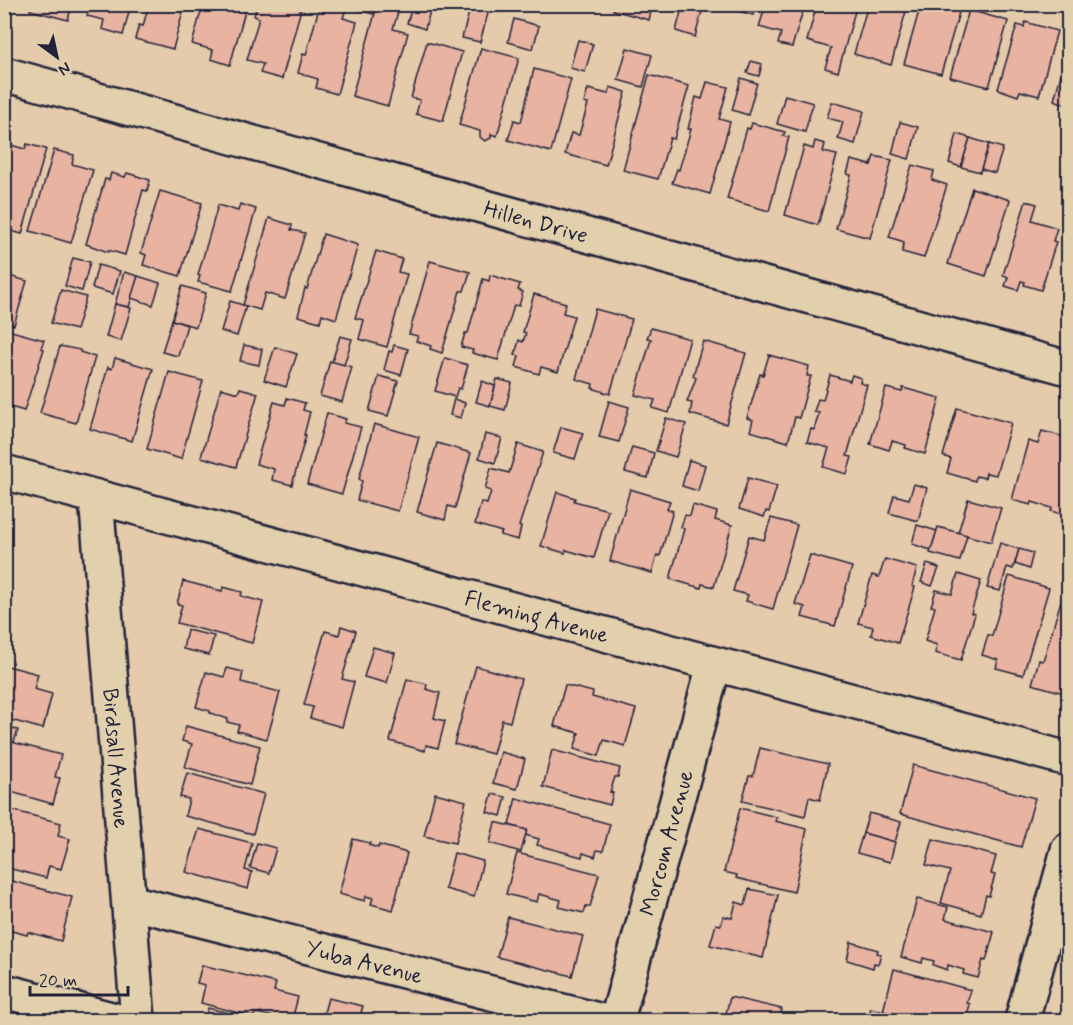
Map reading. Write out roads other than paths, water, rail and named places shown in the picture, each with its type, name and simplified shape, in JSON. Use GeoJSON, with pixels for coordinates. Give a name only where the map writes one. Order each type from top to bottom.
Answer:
{"type":"FeatureCollection","features":[{"type":"Feature","properties":{"kind":"street","name":"Hillen Drive"},"geometry":{"type":"LineString","coordinates":[[4,74],[1068,368]]}},
{"type":"Feature","properties":{"kind":"street","name":"Fleming Avenue"},"geometry":{"type":"LineString","coordinates":[[4,472],[1068,759]]}},
{"type":"Feature","properties":{"kind":"street","name":"Birdsall Avenue"},"geometry":{"type":"LineString","coordinates":[[96,497],[138,1020]]}},
{"type":"Feature","properties":{"kind":"street","name":"Morcom Avenue"},"geometry":{"type":"LineString","coordinates":[[617,1020],[714,665]]}},
{"type":"Feature","properties":{"kind":"street"},"geometry":{"type":"LineString","coordinates":[[1022,1020],[1068,850]]}},
{"type":"Feature","properties":{"kind":"street","name":"Yuba Avenue"},"geometry":{"type":"LineString","coordinates":[[130,902],[598,1020]]}},
{"type":"Feature","properties":{"kind":"street"},"geometry":{"type":"LineString","coordinates":[[4,991],[115,1020]]}}]}
